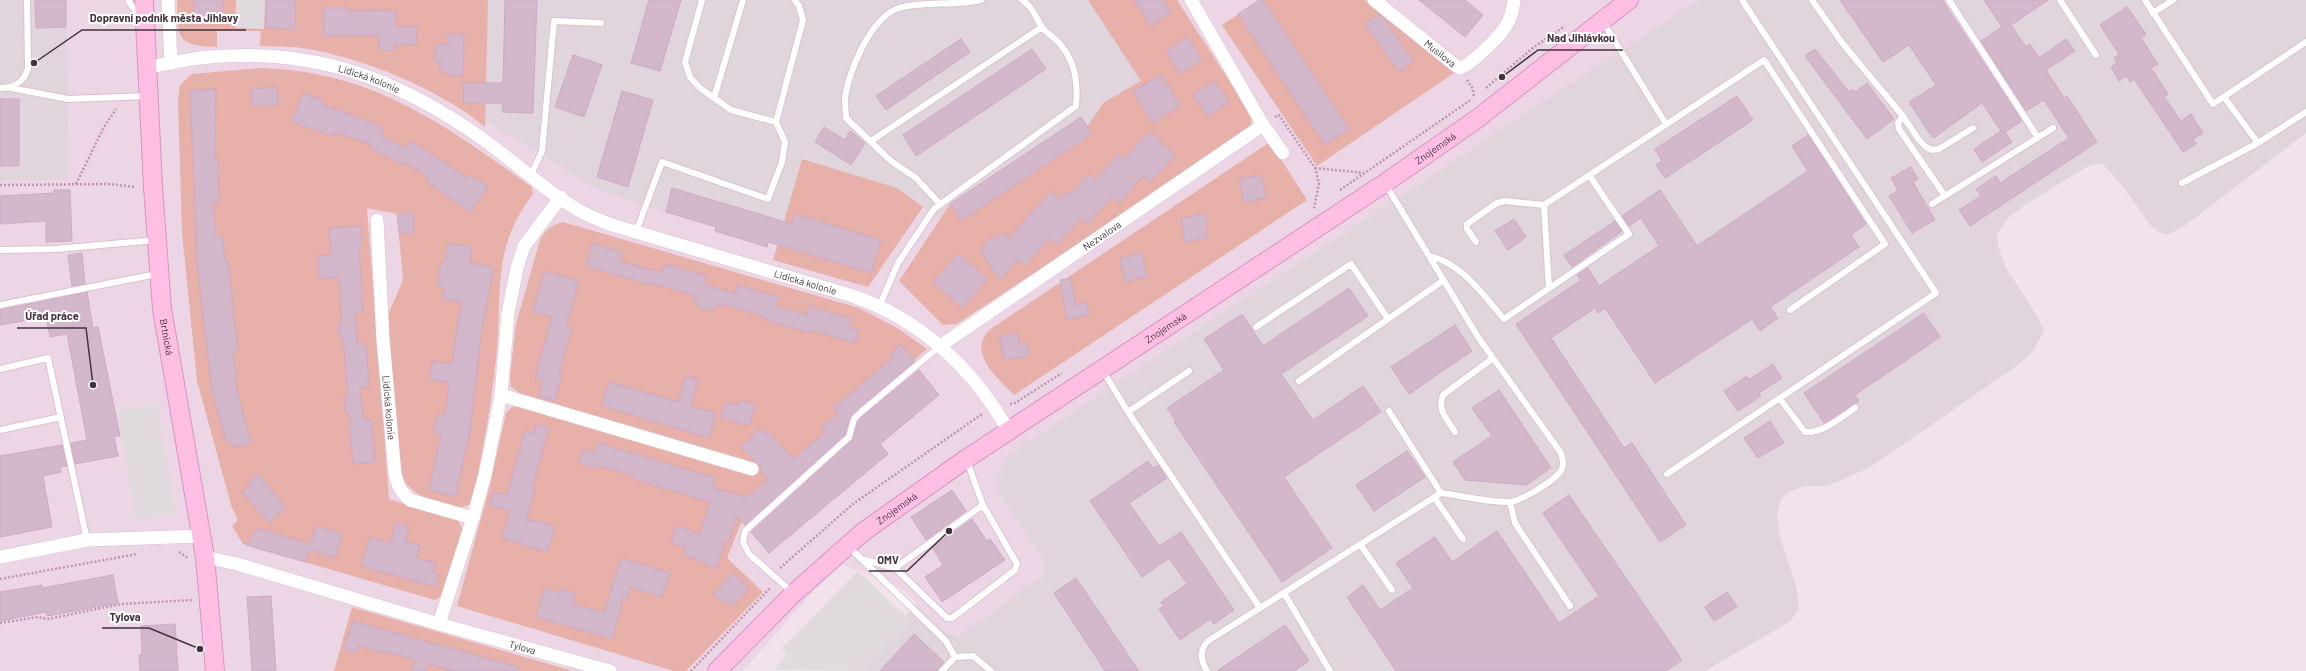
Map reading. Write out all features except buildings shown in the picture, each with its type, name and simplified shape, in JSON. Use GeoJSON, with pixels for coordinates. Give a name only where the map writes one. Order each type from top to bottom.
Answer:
{"type":"FeatureCollection","features":[{"type":"Feature","properties":{"kind":"main road","name":"Brtnická"},"geometry":{"type":"LineString","coordinates":[[144,0],[146,67],[139,97],[156,239],[162,309],[201,536],[198,559],[215,671]]}},
{"type":"Feature","properties":{"kind":"main road","name":"Znojemská"},"geometry":{"type":"LineString","coordinates":[[717,671],[793,594],[847,545],[966,459],[1385,183],[1477,119],[1629,0]]}},
{"type":"Feature","properties":{"kind":"street"},"geometry":{"type":"LineString","coordinates":[[168,0],[171,63]]}},
{"type":"Feature","properties":{"kind":"street"},"geometry":{"type":"LineString","coordinates":[[1190,0],[1263,125],[1283,153]]}},
{"type":"Feature","properties":{"kind":"street","name":"Musilova"},"geometry":{"type":"LineString","coordinates":[[1374,0],[1460,68],[1471,61],[1505,28],[1512,16],[1514,0]]}},
{"type":"Feature","properties":{"kind":"street","name":"Lidická kolonie"},"geometry":{"type":"LineString","coordinates":[[146,67],[209,57],[267,56],[303,60],[338,67],[414,95],[457,120],[581,211],[612,225],[853,296],[906,320],[940,346],[967,372],[996,408],[1008,432]]}},
{"type":"Feature","properties":{"kind":"street","name":"Nezvalova"},"geometry":{"type":"LineString","coordinates":[[940,346],[1263,125]]}},
{"type":"Feature","properties":{"kind":"street"},"geometry":{"type":"LineString","coordinates":[[440,624],[473,518],[501,395],[508,313],[516,268],[524,246],[561,197]]}},
{"type":"Feature","properties":{"kind":"street","name":"Lidická kolonie"},"geometry":{"type":"LineString","coordinates":[[377,220],[383,340],[395,474],[399,487],[403,494],[410,500],[473,518]]}},
{"type":"Feature","properties":{"kind":"street"},"geometry":{"type":"LineString","coordinates":[[501,395],[752,469]]}},
{"type":"Feature","properties":{"kind":"street"},"geometry":{"type":"LineString","coordinates":[[0,557],[87,540],[201,536]]}},
{"type":"Feature","properties":{"kind":"street","name":"Tylova"},"geometry":{"type":"LineString","coordinates":[[198,559],[237,564],[440,624],[610,671]]}},
{"type":"Feature","properties":{"kind":"lane"},"geometry":{"type":"LineString","coordinates":[[11,88],[25,77],[28,69],[27,0]]}},
{"type":"Feature","properties":{"kind":"lane"},"geometry":{"type":"LineString","coordinates":[[128,0],[145,25]]}},
{"type":"Feature","properties":{"kind":"lane"},"geometry":{"type":"LineString","coordinates":[[702,0],[685,62],[690,77],[700,88],[731,110],[776,122]]}},
{"type":"Feature","properties":{"kind":"lane"},"geometry":{"type":"LineString","coordinates":[[714,98],[743,0]]}},
{"type":"Feature","properties":{"kind":"lane"},"geometry":{"type":"LineString","coordinates":[[636,232],[662,162],[768,199],[782,162],[785,142],[776,122],[803,20],[799,6],[795,0]]}},
{"type":"Feature","properties":{"kind":"lane"},"geometry":{"type":"LineString","coordinates":[[940,204],[916,178],[891,161],[846,118],[845,100],[851,73],[865,42],[883,18],[898,8],[981,0]]}},
{"type":"Feature","properties":{"kind":"lane"},"geometry":{"type":"LineString","coordinates":[[879,307],[898,263],[934,209],[1076,106],[1078,86],[1072,62],[1060,44],[1042,27],[1030,4],[1022,0]]}},
{"type":"Feature","properties":{"kind":"lane"},"geometry":{"type":"LineString","coordinates":[[1667,474],[1936,293],[1742,0]]}},
{"type":"Feature","properties":{"kind":"lane"},"geometry":{"type":"LineString","coordinates":[[1812,0],[1843,44],[1903,116],[1919,140],[1932,150],[1939,149],[1973,128]]}},
{"type":"Feature","properties":{"kind":"lane"},"geometry":{"type":"LineString","coordinates":[[1949,0],[2037,136]]}},
{"type":"Feature","properties":{"kind":"lane"},"geometry":{"type":"LineString","coordinates":[[2060,0],[2096,54]]}},
{"type":"Feature","properties":{"kind":"lane"},"geometry":{"type":"LineString","coordinates":[[2145,0],[2213,104],[2306,42]]}},
{"type":"Feature","properties":{"kind":"lane"},"geometry":{"type":"LineString","coordinates":[[2153,13],[2173,0]]}},
{"type":"Feature","properties":{"kind":"lane"},"geometry":{"type":"LineString","coordinates":[[1602,20],[1666,124]]}},
{"type":"Feature","properties":{"kind":"lane"},"geometry":{"type":"LineString","coordinates":[[531,175],[542,151],[554,21],[601,23]]}},
{"type":"Feature","properties":{"kind":"lane"},"geometry":{"type":"LineString","coordinates":[[871,142],[1042,27]]}},
{"type":"Feature","properties":{"kind":"lane"},"geometry":{"type":"LineString","coordinates":[[1476,242],[1467,229],[1467,224],[1497,203],[1505,201],[1544,206],[1764,60],[1886,244],[1790,310]]}},
{"type":"Feature","properties":{"kind":"lane"},"geometry":{"type":"LineString","coordinates":[[0,88],[11,88],[68,99],[139,97]]}},
{"type":"Feature","properties":{"kind":"lane"},"geometry":{"type":"LineString","coordinates":[[2224,97],[2258,143]]}},
{"type":"Feature","properties":{"kind":"lane"},"geometry":{"type":"LineString","coordinates":[[2182,182],[2258,143],[2306,112]]}},
{"type":"Feature","properties":{"kind":"lane"},"geometry":{"type":"LineString","coordinates":[[1903,116],[1898,123],[1898,130],[1945,196]]}},
{"type":"Feature","properties":{"kind":"lane"},"geometry":{"type":"LineString","coordinates":[[1932,204],[2037,136],[2053,128]]}},
{"type":"Feature","properties":{"kind":"lane"},"geometry":{"type":"LineString","coordinates":[[1429,256],[1440,258],[1456,268],[1504,319],[1629,234],[1589,176]]}},
{"type":"Feature","properties":{"kind":"lane"},"geometry":{"type":"LineString","coordinates":[[1207,671],[1203,663],[1204,646],[1260,608],[1441,493],[1510,502],[1525,497],[1556,476],[1562,470],[1564,462],[1561,453],[1493,358],[1385,183]]}},
{"type":"Feature","properties":{"kind":"lane"},"geometry":{"type":"LineString","coordinates":[[1544,206],[1549,288]]}},
{"type":"Feature","properties":{"kind":"lane"},"geometry":{"type":"LineString","coordinates":[[0,250],[56,249],[156,239]]}},
{"type":"Feature","properties":{"kind":"lane"},"geometry":{"type":"LineString","coordinates":[[1256,327],[1351,264],[1388,319]]}},
{"type":"Feature","properties":{"kind":"lane"},"geometry":{"type":"LineString","coordinates":[[0,305],[159,274]]}},
{"type":"Feature","properties":{"kind":"lane"},"geometry":{"type":"LineString","coordinates":[[1299,381],[1444,280]]}},
{"type":"Feature","properties":{"kind":"lane"},"geometry":{"type":"LineString","coordinates":[[793,594],[749,554],[743,542],[744,531],[747,526],[849,437],[854,419],[861,412],[940,346]]}},
{"type":"Feature","properties":{"kind":"lane"},"geometry":{"type":"LineString","coordinates":[[0,368],[48,358],[87,540]]}},
{"type":"Feature","properties":{"kind":"lane"},"geometry":{"type":"LineString","coordinates":[[1455,432],[1441,411],[1440,402],[1443,395],[1493,358]]}},
{"type":"Feature","properties":{"kind":"lane"},"geometry":{"type":"LineString","coordinates":[[1103,370],[1128,412],[1260,608]]}},
{"type":"Feature","properties":{"kind":"lane"},"geometry":{"type":"LineString","coordinates":[[1128,412],[1189,371]]}},
{"type":"Feature","properties":{"kind":"lane"},"geometry":{"type":"LineString","coordinates":[[1780,399],[1805,432],[1819,430],[1855,408]]}},
{"type":"Feature","properties":{"kind":"lane"},"geometry":{"type":"LineString","coordinates":[[1389,411],[1441,493]]}},
{"type":"Feature","properties":{"kind":"lane"},"geometry":{"type":"LineString","coordinates":[[0,430],[61,417]]}},
{"type":"Feature","properties":{"kind":"lane"},"geometry":{"type":"LineString","coordinates":[[861,559],[895,568],[947,618],[952,618],[1015,570],[1017,564],[983,505],[966,459]]}},
{"type":"Feature","properties":{"kind":"lane"},"geometry":{"type":"LineString","coordinates":[[1434,497],[1463,539]]}},
{"type":"Feature","properties":{"kind":"lane"},"geometry":{"type":"LineString","coordinates":[[1510,502],[1515,523],[1570,606]]}},
{"type":"Feature","properties":{"kind":"lane"},"geometry":{"type":"LineString","coordinates":[[895,568],[983,505]]}},
{"type":"Feature","properties":{"kind":"lane"},"geometry":{"type":"LineString","coordinates":[[1360,544],[1392,590]]}},
{"type":"Feature","properties":{"kind":"lane"},"geometry":{"type":"LineString","coordinates":[[847,545],[946,641],[955,657]]}},
{"type":"Feature","properties":{"kind":"lane"},"geometry":{"type":"LineString","coordinates":[[1284,593],[1330,671]]}},
{"type":"Feature","properties":{"kind":"lane"},"geometry":{"type":"LineString","coordinates":[[942,671],[955,657],[973,656],[992,671]]}},
{"type":"Feature","properties":{"kind":"lane"},"geometry":{"type":"LineString","coordinates":[[949,671],[955,657]]}},
{"type":"Feature","properties":{"kind":"path"},"geometry":{"type":"LineString","coordinates":[[1483,91],[1534,47],[1566,26]]}},
{"type":"Feature","properties":{"kind":"path"},"geometry":{"type":"LineString","coordinates":[[1339,191],[1478,94]]}},
{"type":"Feature","properties":{"kind":"path"},"geometry":{"type":"LineString","coordinates":[[76,184],[114,110],[139,97]]}},
{"type":"Feature","properties":{"kind":"path"},"geometry":{"type":"LineString","coordinates":[[1263,125],[1279,115],[1315,168],[1319,183],[1314,208]]}},
{"type":"Feature","properties":{"kind":"path"},"geometry":{"type":"LineString","coordinates":[[1315,168],[1364,174]]}},
{"type":"Feature","properties":{"kind":"path"},"geometry":{"type":"LineString","coordinates":[[0,185],[110,184],[135,187]]}},
{"type":"Feature","properties":{"kind":"path"},"geometry":{"type":"LineString","coordinates":[[1308,212],[1320,204]]}},
{"type":"Feature","properties":{"kind":"path"},"geometry":{"type":"LineString","coordinates":[[772,575],[853,504],[890,476],[977,416],[996,408],[1015,403],[1069,369]]}},
{"type":"Feature","properties":{"kind":"path"},"geometry":{"type":"LineString","coordinates":[[177,550],[198,559]]}},
{"type":"Feature","properties":{"kind":"path"},"geometry":{"type":"LineString","coordinates":[[0,579],[140,554]]}},
{"type":"Feature","properties":{"kind":"path"},"geometry":{"type":"LineString","coordinates":[[691,671],[778,580]]}},
{"type":"Feature","properties":{"kind":"path"},"geometry":{"type":"LineString","coordinates":[[0,623],[38,617],[48,619],[120,604],[197,599]]}},
{"type":"Feature","properties":{"kind":"shaded area"},"geometry":{"type":"Polygon","coordinates":[[[0,0],[1698,0],[1009,454],[995,487],[1045,562],[1045,574],[958,637],[948,634],[900,587],[842,564],[811,594],[743,671],[0,671],[0,0]]]}},
{"type":"Feature","properties":{"kind":"shaded area"},"geometry":{"type":"Polygon","coordinates":[[[0,0],[66,0],[68,180],[0,180],[0,0]]]}},
{"type":"Feature","properties":{"kind":"shaded area"},"geometry":{"type":"Polygon","coordinates":[[[177,0],[488,0],[485,127],[467,113],[446,100],[399,77],[374,67],[326,52],[292,47],[260,46],[261,31],[217,31],[217,47],[193,45],[186,42],[179,31],[177,23],[177,0]]]}},
{"type":"Feature","properties":{"kind":"shaded area"},"geometry":{"type":"Polygon","coordinates":[[[236,0],[265,0],[264,29],[235,28],[236,0]]]}},
{"type":"Feature","properties":{"kind":"shaded area"},"geometry":{"type":"Polygon","coordinates":[[[488,0],[1088,0],[1141,81],[1103,103],[1092,134],[961,221],[949,205],[940,220],[897,188],[777,243],[769,241],[767,247],[715,231],[716,226],[602,192],[485,120],[488,0]]]}},
{"type":"Feature","properties":{"kind":"shaded area"},"geometry":{"type":"Polygon","coordinates":[[[1088,0],[1177,0],[1252,116],[1250,130],[957,324],[943,325],[899,281],[950,204],[961,221],[1092,134],[1087,127],[1103,103],[1141,81],[1088,0]]]}},
{"type":"Feature","properties":{"kind":"shaded area"},"geometry":{"type":"Polygon","coordinates":[[[1259,0],[1365,0],[1454,73],[1317,166],[1222,25],[1259,0]]]}},
{"type":"Feature","properties":{"kind":"shaded area"},"geometry":{"type":"Polygon","coordinates":[[[1698,0],[2306,0],[2306,133],[2183,227],[2169,234],[2163,234],[2151,226],[2125,189],[2102,163],[2088,166],[2023,206],[2007,219],[1997,234],[1998,246],[2006,268],[2039,319],[2044,331],[2033,351],[2018,365],[1869,468],[1827,486],[1805,486],[1788,492],[1781,499],[1777,514],[1780,537],[1797,589],[1799,609],[1791,620],[1779,628],[1705,671],[853,671],[917,604],[948,634],[958,637],[1045,574],[1045,562],[995,487],[1009,454],[1698,0]]]}},
{"type":"Feature","properties":{"kind":"shaded area"},"geometry":{"type":"Polygon","coordinates":[[[262,68],[302,72],[339,80],[374,91],[438,123],[532,187],[533,194],[519,215],[510,234],[504,254],[499,293],[498,336],[492,394],[473,497],[469,505],[462,507],[444,504],[425,498],[410,488],[404,481],[400,472],[388,315],[403,280],[397,214],[367,208],[389,499],[458,520],[463,530],[444,595],[435,600],[243,544],[232,526],[238,520],[232,508],[197,381],[182,232],[178,99],[180,85],[192,74],[262,68]]]}},
{"type":"Feature","properties":{"kind":"shaded area"},"geometry":{"type":"Polygon","coordinates":[[[1270,142],[1307,200],[1014,395],[993,373],[983,357],[981,348],[983,339],[989,330],[1270,142]]]}},
{"type":"Feature","properties":{"kind":"shaded area"},"geometry":{"type":"Polygon","coordinates":[[[802,159],[897,188],[923,207],[868,287],[773,260],[802,159]]]}},
{"type":"Feature","properties":{"kind":"shaded area"},"geometry":{"type":"Polygon","coordinates":[[[563,222],[859,308],[899,329],[927,349],[846,417],[849,431],[742,521],[727,558],[763,592],[686,671],[674,671],[457,606],[489,489],[506,413],[512,407],[518,407],[750,475],[759,466],[522,395],[511,387],[510,376],[516,324],[540,240],[549,228],[563,222]]]}},
{"type":"Feature","properties":{"kind":"shaded area"},"geometry":{"type":"Polygon","coordinates":[[[157,403],[176,513],[136,521],[116,410],[157,403]]]}},
{"type":"Feature","properties":{"kind":"shaded area"},"geometry":{"type":"Polygon","coordinates":[[[858,571],[911,621],[864,671],[774,670],[785,658],[786,654],[782,649],[787,643],[858,571]]]}},
{"type":"Feature","properties":{"kind":"shaded area"},"geometry":{"type":"Polygon","coordinates":[[[352,607],[573,671],[334,671],[352,607]]]}},
{"type":"Feature","properties":{"kind":"place","name":"Dopravní podnik města Jihlavy"},"geometry":{"type":"Point","coordinates":[34,63]}},
{"type":"Feature","properties":{"kind":"place","name":"Nad Jihlávkou"},"geometry":{"type":"Point","coordinates":[1502,77]}},
{"type":"Feature","properties":{"kind":"place","name":"Úřad práce"},"geometry":{"type":"Point","coordinates":[93,385]}},
{"type":"Feature","properties":{"kind":"place","name":"OMV"},"geometry":{"type":"Point","coordinates":[949,531]}},
{"type":"Feature","properties":{"kind":"place","name":"Tylova"},"geometry":{"type":"Point","coordinates":[200,649]}}]}
